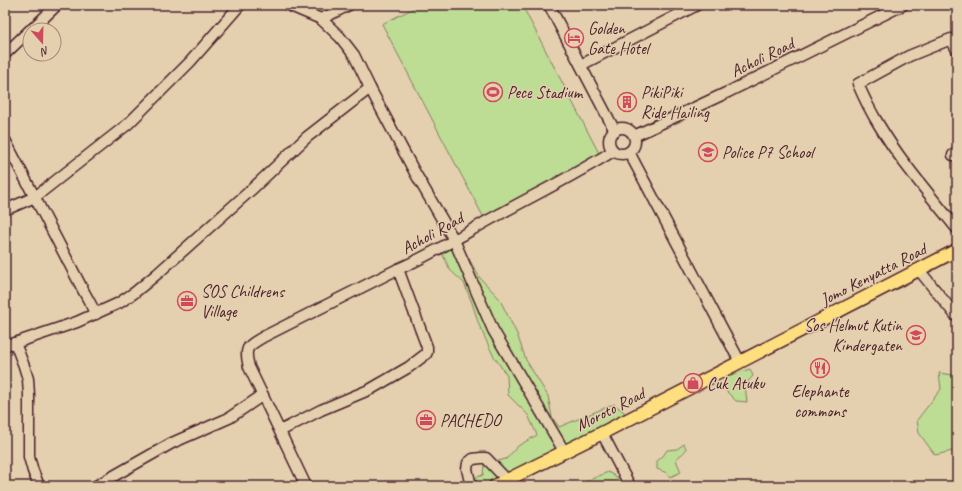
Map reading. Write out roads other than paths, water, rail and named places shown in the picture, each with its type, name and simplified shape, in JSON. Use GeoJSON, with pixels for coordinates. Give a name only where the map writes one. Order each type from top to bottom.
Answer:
{"type":"FeatureCollection","features":[{"type":"Feature","properties":{"kind":"main road","name":"Jomo Kenyatta Road"},"geometry":{"type":"LineString","coordinates":[[740,362],[957,250]]}},
{"type":"Feature","properties":{"kind":"main road","name":"Moroto Road"},"geometry":{"type":"LineString","coordinates":[[494,486],[602,433],[740,362]]}},
{"type":"Feature","properties":{"kind":"street"},"geometry":{"type":"LineString","coordinates":[[39,22],[57,5]]}},
{"type":"Feature","properties":{"kind":"street"},"geometry":{"type":"LineString","coordinates":[[5,210],[35,197],[128,124],[190,62],[240,5]]}},
{"type":"Feature","properties":{"kind":"street"},"geometry":{"type":"LineString","coordinates":[[288,5],[321,19],[340,37],[354,55],[414,171],[454,240],[493,330],[564,451]]}},
{"type":"Feature","properties":{"kind":"street"},"geometry":{"type":"LineString","coordinates":[[321,19],[349,5]]}},
{"type":"Feature","properties":{"kind":"street"},"geometry":{"type":"LineString","coordinates":[[549,5],[615,131]]}},
{"type":"Feature","properties":{"kind":"street"},"geometry":{"type":"LineString","coordinates":[[581,65],[695,5]]}},
{"type":"Feature","properties":{"kind":"street","name":"Acholi Road"},"geometry":{"type":"LineString","coordinates":[[634,136],[728,92],[903,5]]}},
{"type":"Feature","properties":{"kind":"street"},"geometry":{"type":"LineString","coordinates":[[957,50],[954,37],[909,56],[858,84],[869,108],[886,136],[908,167],[957,229]]}},
{"type":"Feature","properties":{"kind":"street"},"geometry":{"type":"LineString","coordinates":[[5,54],[22,38]]}},
{"type":"Feature","properties":{"kind":"street"},"geometry":{"type":"LineString","coordinates":[[39,486],[29,457],[28,379],[24,366],[10,344],[77,322],[119,303],[134,293],[163,269],[307,138],[370,88]]}},
{"type":"Feature","properties":{"kind":"street"},"geometry":{"type":"LineString","coordinates":[[622,128],[629,130],[634,136],[635,142],[632,150],[619,154],[611,149],[609,142],[610,136],[615,131],[622,128]]}},
{"type":"Feature","properties":{"kind":"street"},"geometry":{"type":"LineString","coordinates":[[5,140],[96,314]]}},
{"type":"Feature","properties":{"kind":"street","name":"Acholi Road"},"geometry":{"type":"LineString","coordinates":[[306,486],[249,367],[246,355],[247,349],[263,337],[398,269],[416,262],[596,162],[613,151]]}},
{"type":"Feature","properties":{"kind":"street"},"geometry":{"type":"LineString","coordinates":[[629,152],[740,362]]}},
{"type":"Feature","properties":{"kind":"street"},"geometry":{"type":"LineString","coordinates":[[280,431],[321,410],[371,389],[409,367],[426,354],[427,346],[398,269]]}},
{"type":"Feature","properties":{"kind":"street"},"geometry":{"type":"LineString","coordinates":[[919,270],[957,317]]}},
{"type":"Feature","properties":{"kind":"street"},"geometry":{"type":"LineString","coordinates":[[96,486],[172,444],[229,418],[263,395]]}},
{"type":"Feature","properties":{"kind":"street"},"geometry":{"type":"LineString","coordinates":[[602,433],[630,486]]}},
{"type":"Feature","properties":{"kind":"street"},"geometry":{"type":"LineString","coordinates":[[470,486],[467,469],[468,463],[473,459],[486,458],[507,480]]}},
{"type":"Feature","properties":{"kind":"place","name":"Golden Gate Hotel"},"geometry":{"type":"Point","coordinates":[574,38]}},
{"type":"Feature","properties":{"kind":"place","name":"Pece Stadium"},"geometry":{"type":"Point","coordinates":[493,92]}},
{"type":"Feature","properties":{"kind":"place","name":"PikiPiki Ride Hailing"},"geometry":{"type":"Point","coordinates":[627,102]}},
{"type":"Feature","properties":{"kind":"place","name":"Police P7 School"},"geometry":{"type":"Point","coordinates":[708,152]}},
{"type":"Feature","properties":{"kind":"place","name":"SOS Childrens Village"},"geometry":{"type":"Point","coordinates":[187,301]}},
{"type":"Feature","properties":{"kind":"place","name":"Sos Helmut Kutin Kindergaten"},"geometry":{"type":"Point","coordinates":[916,335]}},
{"type":"Feature","properties":{"kind":"place","name":"Elephante commons"},"geometry":{"type":"Point","coordinates":[820,368]}},
{"type":"Feature","properties":{"kind":"place","name":"Cuk Atuku"},"geometry":{"type":"Point","coordinates":[693,383]}},
{"type":"Feature","properties":{"kind":"place","name":"PACHEDO"},"geometry":{"type":"Point","coordinates":[426,420]}}]}
